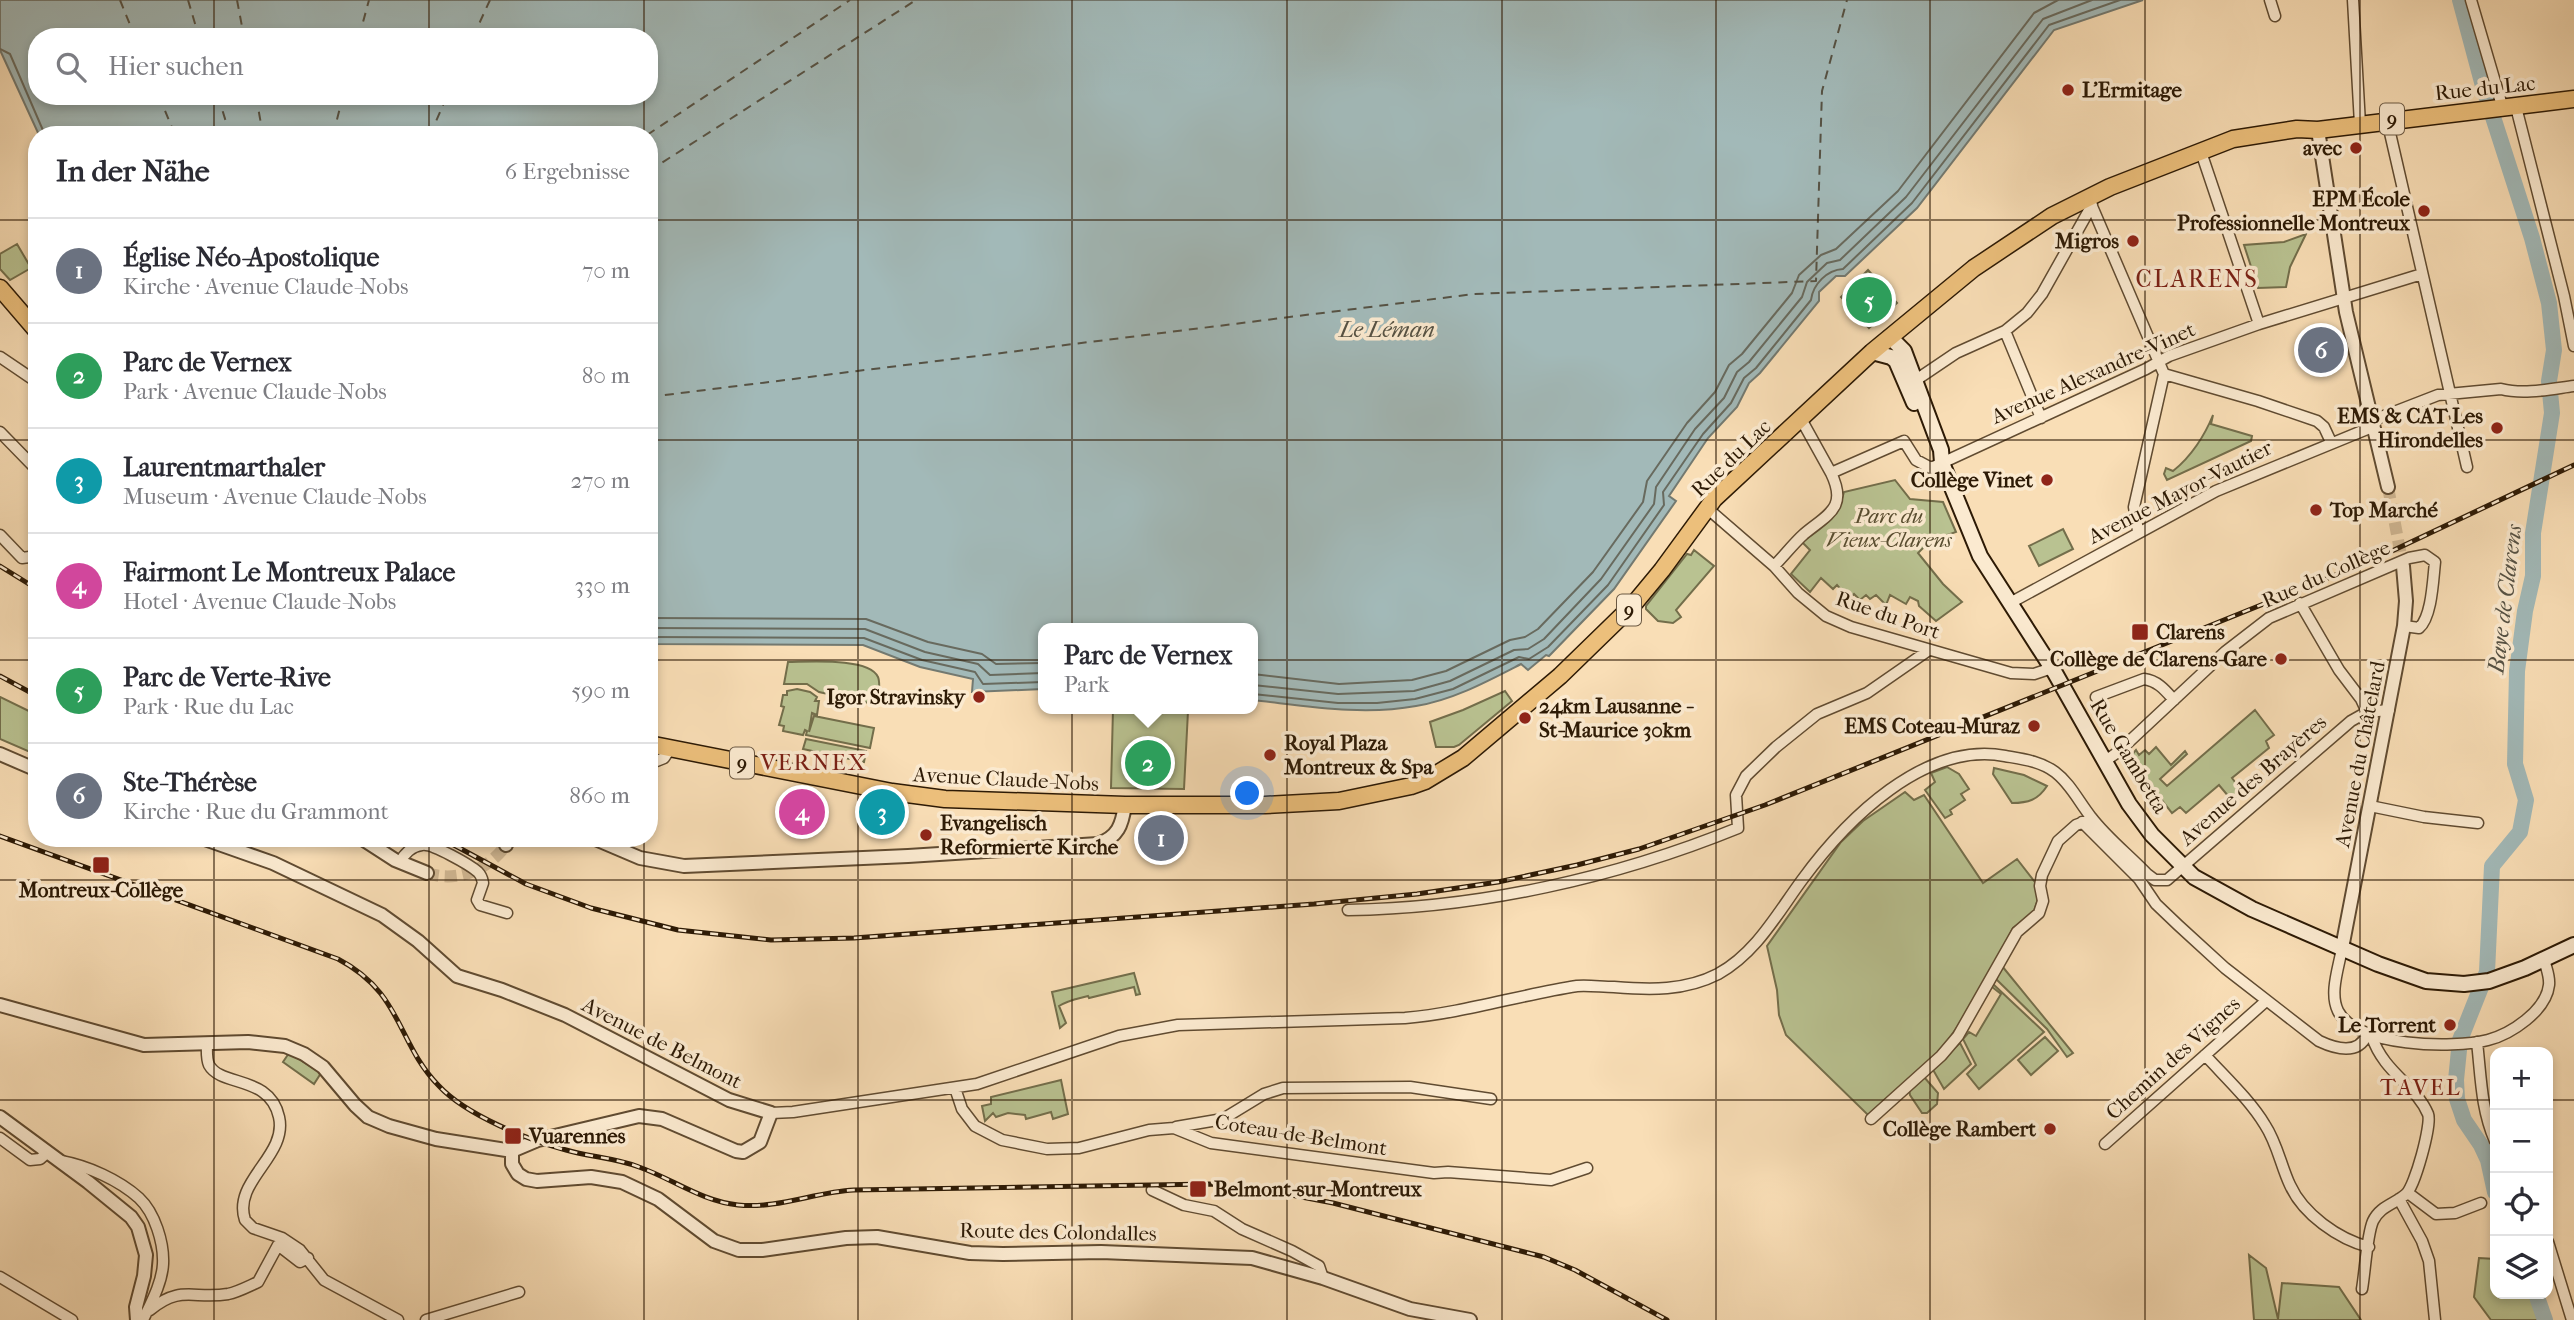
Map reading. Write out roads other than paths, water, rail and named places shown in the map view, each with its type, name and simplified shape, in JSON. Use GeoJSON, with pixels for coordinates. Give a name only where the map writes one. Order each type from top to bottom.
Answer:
{"type":"FeatureCollection","features":[{"type":"Feature","properties":{"kind":"main road","name":"Rue du Lac"},"geometry":{"type":"LineString","coordinates":[[1312,802],[1339,801],[1393,792],[1425,781],[1463,758],[1560,676],[1628,611],[1707,508],[1872,352],[1974,268],[2052,216],[2090,201],[2123,181],[2237,138],[2574,99]]}},
{"type":"Feature","properties":{"kind":"main road"},"geometry":{"type":"LineString","coordinates":[[0,288],[28,321]]}},
{"type":"Feature","properties":{"kind":"main road","name":"Rue Gambetta"},"geometry":{"type":"LineString","coordinates":[[1890,337],[1904,351],[1916,380],[1941,450],[1942,463],[1980,556],[2052,668],[2138,817],[2182,868],[2234,901],[2410,976],[2443,984],[2464,984],[2503,976],[2574,945]]}},
{"type":"Feature","properties":{"kind":"main road","name":"Rue Gambetta"},"geometry":{"type":"LineString","coordinates":[[1872,352],[1891,357],[1900,366],[1933,453],[1942,463]]}},
{"type":"Feature","properties":{"kind":"main road","name":"Avenue Claude-Nobs"},"geometry":{"type":"LineString","coordinates":[[660,746],[907,795],[945,799],[1125,805],[1312,802]]}},
{"type":"Feature","properties":{"kind":"street"},"geometry":{"type":"LineString","coordinates":[[2270,0],[2275,16]]}},
{"type":"Feature","properties":{"kind":"street"},"geometry":{"type":"LineString","coordinates":[[2353,0],[2360,124]]}},
{"type":"Feature","properties":{"kind":"street"},"geometry":{"type":"LineString","coordinates":[[2471,0],[2501,109],[2564,296],[2574,346]]}},
{"type":"Feature","properties":{"kind":"street"},"geometry":{"type":"LineString","coordinates":[[2387,120],[2466,467]]}},
{"type":"Feature","properties":{"kind":"street"},"geometry":{"type":"LineString","coordinates":[[2318,130],[2344,297],[2388,487]]}},
{"type":"Feature","properties":{"kind":"street"},"geometry":{"type":"LineString","coordinates":[[2201,152],[2259,324]]}},
{"type":"Feature","properties":{"kind":"street"},"geometry":{"type":"LineString","coordinates":[[1916,380],[1956,353],[2005,331],[2027,313],[2042,295],[2090,201]]}},
{"type":"Feature","properties":{"kind":"street"},"geometry":{"type":"LineString","coordinates":[[2090,201],[2164,374],[2134,507],[2138,531]]}},
{"type":"Feature","properties":{"kind":"street","name":"Avenue Alexandre-Vinet"},"geometry":{"type":"LineString","coordinates":[[1942,463],[2146,369],[2157,361],[2259,324],[2422,274]]}},
{"type":"Feature","properties":{"kind":"street"},"geometry":{"type":"LineString","coordinates":[[2005,331],[2041,418]]}},
{"type":"Feature","properties":{"kind":"street"},"geometry":{"type":"LineString","coordinates":[[0,357],[28,376]]}},
{"type":"Feature","properties":{"kind":"street"},"geometry":{"type":"LineString","coordinates":[[2164,374],[2317,421],[2324,427],[2332,442]]}},
{"type":"Feature","properties":{"kind":"street","name":"Avenue Mayor-Vautier"},"geometry":{"type":"LineString","coordinates":[[2010,603],[2138,531],[2216,491],[2438,395],[2572,386]]}},
{"type":"Feature","properties":{"kind":"street"},"geometry":{"type":"LineString","coordinates":[[1774,566],[1803,535],[1829,516],[1839,497],[1831,473],[1801,419]]}},
{"type":"Feature","properties":{"kind":"street"},"geometry":{"type":"LineString","coordinates":[[0,432],[28,461]]}},
{"type":"Feature","properties":{"kind":"street"},"geometry":{"type":"LineString","coordinates":[[1831,473],[1904,441],[1916,460],[1931,468],[1942,463]]}},
{"type":"Feature","properties":{"kind":"street","name":"Rue du Port"},"geometry":{"type":"LineString","coordinates":[[1707,508],[1826,616],[1851,627],[2011,673],[2034,674],[2052,668]]}},
{"type":"Feature","properties":{"kind":"street"},"geometry":{"type":"LineString","coordinates":[[0,535],[22,558],[28,557]]}},
{"type":"Feature","properties":{"kind":"street","name":"Rue du Collège"},"geometry":{"type":"LineString","coordinates":[[2105,761],[2248,633],[2269,618],[2409,558],[2425,555],[2435,562],[2425,623],[2419,628],[2404,626]]}},
{"type":"Feature","properties":{"kind":"street","name":"Avenue du Châtelard"},"geometry":{"type":"LineString","coordinates":[[2342,948],[2404,626],[2406,601],[2403,566]]}},
{"type":"Feature","properties":{"kind":"street"},"geometry":{"type":"LineString","coordinates":[[2300,603],[2367,712]]}},
{"type":"Feature","properties":{"kind":"street"},"geometry":{"type":"LineString","coordinates":[[1348,910],[1401,909],[1490,898],[1651,860],[1738,828],[1736,795],[1746,776],[1776,747],[1817,714],[1867,693],[1929,650]]}},
{"type":"Feature","properties":{"kind":"street"},"geometry":{"type":"LineString","coordinates":[[2096,697],[2144,679],[2160,685],[2175,700]]}},
{"type":"Feature","properties":{"kind":"street","name":"Avenue des Brayères"},"geometry":{"type":"LineString","coordinates":[[2182,868],[2351,720],[2367,712],[2389,710]]}},
{"type":"Feature","properties":{"kind":"street"},"geometry":{"type":"LineString","coordinates":[[658,760],[664,758],[660,746]]}},
{"type":"Feature","properties":{"kind":"street","name":"Avenue de Belmont"},"geometry":{"type":"LineString","coordinates":[[228,847],[273,863],[382,915],[418,941],[457,976],[502,990],[565,1015],[729,1100],[771,1113],[955,1088],[987,1081],[1119,1036],[1178,1026],[1435,1015],[1581,986],[1653,990],[1695,983],[1718,974],[1752,948],[1826,849],[1858,815],[1911,777],[1960,756],[1987,753],[2040,764],[2060,775],[2087,821]]}},
{"type":"Feature","properties":{"kind":"street"},"geometry":{"type":"LineString","coordinates":[[0,754],[28,766]]}},
{"type":"Feature","properties":{"kind":"street"},"geometry":{"type":"LineString","coordinates":[[614,847],[640,858],[684,866],[1098,844],[1115,836],[1123,821],[1125,805]]}},
{"type":"Feature","properties":{"kind":"street"},"geometry":{"type":"LineString","coordinates":[[2370,806],[2424,817],[2478,823]]}},
{"type":"Feature","properties":{"kind":"street"},"geometry":{"type":"LineString","coordinates":[[2087,821],[2155,880],[2167,880],[2182,868]]}},
{"type":"Feature","properties":{"kind":"street"},"geometry":{"type":"LineString","coordinates":[[2087,821],[2139,879],[2156,904],[2266,1001],[2319,1041],[2331,1046],[2353,1049],[2370,1036]]}},
{"type":"Feature","properties":{"kind":"street"},"geometry":{"type":"LineString","coordinates":[[1871,1119],[1941,1056],[1958,1036],[2017,932],[2039,913],[2043,901],[2042,875],[2058,841],[2066,832],[2087,821]]}},
{"type":"Feature","properties":{"kind":"street"},"geometry":{"type":"LineString","coordinates":[[376,847],[400,862],[427,873]]}},
{"type":"Feature","properties":{"kind":"street"},"geometry":{"type":"LineString","coordinates":[[400,862],[403,856],[415,847]]}},
{"type":"Feature","properties":{"kind":"street"},"geometry":{"type":"LineString","coordinates":[[435,847],[478,872],[483,883],[477,894],[480,905],[507,913]]}},
{"type":"Feature","properties":{"kind":"street"},"geometry":{"type":"LineString","coordinates":[[2342,948],[2334,989],[2335,1003],[2344,1019],[2370,1036],[2389,1040],[2451,1044],[2477,1042],[2509,1031],[2537,1007],[2549,983],[2544,959]]}},
{"type":"Feature","properties":{"kind":"street","name":"Chemin des Vignes"},"geometry":{"type":"LineString","coordinates":[[2105,1143],[2266,1001]]}},
{"type":"Feature","properties":{"kind":"street"},"geometry":{"type":"LineString","coordinates":[[0,1005],[135,1044],[167,1046],[248,1042],[285,1046],[323,1066],[368,1117],[436,1139],[512,1151],[538,1140],[639,1116],[662,1119],[736,1152],[743,1152],[760,1142],[771,1113]]}},
{"type":"Feature","properties":{"kind":"street"},"geometry":{"type":"LineString","coordinates":[[2362,1289],[2371,1229],[2378,1214],[2404,1196],[2414,1182],[2430,1127],[2428,1115],[2389,1068],[2370,1036]]}},
{"type":"Feature","properties":{"kind":"street"},"geometry":{"type":"LineString","coordinates":[[2477,1042],[2482,1103],[2490,1129]]}},
{"type":"Feature","properties":{"kind":"street"},"geometry":{"type":"LineString","coordinates":[[207,1043],[208,1060],[213,1070],[262,1091],[272,1102],[280,1120],[276,1145],[256,1174],[244,1200],[246,1220],[257,1230],[282,1238],[308,1258],[324,1280],[395,1319]]}},
{"type":"Feature","properties":{"kind":"street"},"geometry":{"type":"LineString","coordinates":[[2205,1055],[2266,1126],[2290,1186],[2302,1204],[2322,1224],[2359,1245],[2369,1247]]}},
{"type":"Feature","properties":{"kind":"street"},"geometry":{"type":"LineString","coordinates":[[1174,1128],[1223,1119],[1264,1094],[1283,1088],[1410,1087],[1491,1099]]}},
{"type":"Feature","properties":{"kind":"street","name":"Coteau-de-Belmont"},"geometry":{"type":"LineString","coordinates":[[955,1088],[962,1109],[975,1126],[1002,1140],[1047,1149],[1079,1148],[1149,1130],[1174,1128],[1211,1143],[1434,1174],[1448,1172],[1551,1180],[1587,1168]]}},
{"type":"Feature","properties":{"kind":"street"},"geometry":{"type":"LineString","coordinates":[[0,1117],[131,1217],[138,1227],[146,1255],[136,1307],[141,1317]]}},
{"type":"Feature","properties":{"kind":"street"},"geometry":{"type":"LineString","coordinates":[[0,1138],[30,1160],[40,1158],[48,1152]]}},
{"type":"Feature","properties":{"kind":"street","name":"Route des Colondalles"},"geometry":{"type":"LineString","coordinates":[[512,1151],[512,1164],[526,1180],[591,1177],[621,1182],[658,1199],[714,1241],[739,1251],[846,1238],[877,1237],[981,1253],[1114,1252],[1252,1258],[1323,1278],[1410,1309],[1470,1320]]}},
{"type":"Feature","properties":{"kind":"street"},"geometry":{"type":"LineString","coordinates":[[61,1161],[87,1167],[117,1184],[140,1199],[151,1214],[159,1235],[163,1262],[161,1277],[141,1317]]}},
{"type":"Feature","properties":{"kind":"street"},"geometry":{"type":"LineString","coordinates":[[1152,1190],[1184,1205],[1214,1211],[1252,1233],[1292,1251],[1319,1266],[1323,1278]]}},
{"type":"Feature","properties":{"kind":"street"},"geometry":{"type":"LineString","coordinates":[[2404,1196],[2436,1214],[2455,1213],[2481,1203]]}},
{"type":"Feature","properties":{"kind":"street"},"geometry":{"type":"LineString","coordinates":[[2404,1196],[2429,1261],[2435,1320]]}},
{"type":"Feature","properties":{"kind":"street"},"geometry":{"type":"LineString","coordinates":[[141,1317],[164,1298],[178,1294],[228,1294],[256,1283],[261,1280],[278,1245],[300,1262],[308,1258]]}},
{"type":"Feature","properties":{"kind":"street"},"geometry":{"type":"LineString","coordinates":[[2553,1258],[2572,1320]]}},
{"type":"Feature","properties":{"kind":"street"},"geometry":{"type":"LineString","coordinates":[[0,1277],[72,1320]]}},
{"type":"Feature","properties":{"kind":"street"},"geometry":{"type":"LineString","coordinates":[[426,1320],[519,1292]]}},
{"type":"Feature","properties":{"kind":"water","name":"Le Léman"},"geometry":{"type":"Polygon","coordinates":[[[0,0],[2143,0],[2054,30],[1917,208],[1845,276],[1836,276],[1819,292],[1819,301],[1749,383],[1737,407],[1708,438],[1669,496],[1676,501],[1614,589],[1549,656],[1546,655],[1528,670],[1521,664],[1443,699],[1396,709],[1334,709],[1258,701],[1258,623],[1038,623],[1038,689],[972,692],[973,679],[920,667],[863,645],[658,644],[658,126],[35,126],[0,50],[0,0]]]}},
{"type":"Feature","properties":{"kind":"waterway","name":"Baye de Clarens"},"geometry":{"type":"LineString","coordinates":[[2460,0],[2483,86],[2532,238],[2549,303],[2554,350],[2549,381],[2552,413],[2533,533],[2533,576],[2517,671],[2515,764],[2526,800],[2520,832],[2492,866],[2487,972],[2460,1040],[2456,1080],[2457,1099],[2464,1120],[2481,1145],[2491,1173]]}},
{"type":"Feature","properties":{"kind":"waterway","name":"Baye de Clarens"},"geometry":{"type":"LineString","coordinates":[[2538,1299],[2545,1320]]}},
{"type":"Feature","properties":{"kind":"tunnel"},"geometry":{"type":"LineString","coordinates":[[2388,487],[2403,566]]}},
{"type":"Feature","properties":{"kind":"tunnel"},"geometry":{"type":"LineString","coordinates":[[427,873],[449,876],[471,872],[490,861],[504,847]]}},
{"type":"Feature","properties":{"kind":"railway"},"geometry":{"type":"LineString","coordinates":[[458,847],[526,884],[591,908],[678,930],[771,940],[854,938],[1314,904],[1417,894],[1498,882],[1639,849],[1765,805],[2375,559],[2574,465]]}},
{"type":"Feature","properties":{"kind":"railway"},"geometry":{"type":"LineString","coordinates":[[0,566],[28,583]]}},
{"type":"Feature","properties":{"kind":"railway"},"geometry":{"type":"LineString","coordinates":[[0,676],[28,691]]}},
{"type":"Feature","properties":{"kind":"railway"},"geometry":{"type":"LineString","coordinates":[[0,836],[28,846]]}},
{"type":"Feature","properties":{"kind":"railway"},"geometry":{"type":"LineString","coordinates":[[30,847],[338,959],[359,972],[375,987],[397,1019],[425,1069],[439,1086],[465,1107],[534,1140],[630,1164],[725,1203],[768,1205],[854,1190],[1210,1184],[1265,1190],[1333,1203],[1544,1257],[1575,1270],[1667,1320]]}},
{"type":"Feature","properties":{"kind":"place","name":"L'Ermitage"},"geometry":{"type":"Point","coordinates":[2068,90]}},
{"type":"Feature","properties":{"kind":"place","name":"avec"},"geometry":{"type":"Point","coordinates":[2356,148]}},
{"type":"Feature","properties":{"kind":"place","name":"EPM École Professionnelle Montreux"},"geometry":{"type":"Point","coordinates":[2424,211]}},
{"type":"Feature","properties":{"kind":"place","name":"Migros"},"geometry":{"type":"Point","coordinates":[2133,241]}},
{"type":"Feature","properties":{"kind":"place","name":"Parc de Verte-Rive"},"geometry":{"type":"Point","coordinates":[1869,300]}},
{"type":"Feature","properties":{"kind":"place","name":"Ste-Thérèse"},"geometry":{"type":"Point","coordinates":[2321,350]}},
{"type":"Feature","properties":{"kind":"place","name":"EMS & CAT Les Hirondelles"},"geometry":{"type":"Point","coordinates":[2497,428]}},
{"type":"Feature","properties":{"kind":"place","name":"Collège Vinet"},"geometry":{"type":"Point","coordinates":[2047,480]}},
{"type":"Feature","properties":{"kind":"place","name":"Top Marché"},"geometry":{"type":"Point","coordinates":[2316,510]}},
{"type":"Feature","properties":{"kind":"place","name":"Clarens"},"geometry":{"type":"Point","coordinates":[2140,632]}},
{"type":"Feature","properties":{"kind":"place","name":"Collège de Clarens-Gare"},"geometry":{"type":"Point","coordinates":[2281,659]}},
{"type":"Feature","properties":{"kind":"place","name":"Igor Stravinsky"},"geometry":{"type":"Point","coordinates":[979,697]}},
{"type":"Feature","properties":{"kind":"place","name":"24km Lausanne - St-Maurice 30km"},"geometry":{"type":"Point","coordinates":[1525,718]}},
{"type":"Feature","properties":{"kind":"place","name":"EMS Coteau-Muraz"},"geometry":{"type":"Point","coordinates":[2034,726]}},
{"type":"Feature","properties":{"kind":"place","name":"Royal Plaza Montreux & Spa"},"geometry":{"type":"Point","coordinates":[1270,755]}},
{"type":"Feature","properties":{"kind":"place","name":"Parc de Vernex"},"geometry":{"type":"Point","coordinates":[1148,763]}},
{"type":"Feature","properties":{"kind":"place","name":"Fairmont Le Montreux Palace"},"geometry":{"type":"Point","coordinates":[802,812]}},
{"type":"Feature","properties":{"kind":"place","name":"Laurentmarthaler"},"geometry":{"type":"Point","coordinates":[882,812]}},
{"type":"Feature","properties":{"kind":"place","name":"Evangelisch Reformierte Kirche"},"geometry":{"type":"Point","coordinates":[926,835]}},
{"type":"Feature","properties":{"kind":"place","name":"Église Néo-Apostolique"},"geometry":{"type":"Point","coordinates":[1161,838]}},
{"type":"Feature","properties":{"kind":"place","name":"Montreux-Collège"},"geometry":{"type":"Point","coordinates":[101,865]}},
{"type":"Feature","properties":{"kind":"place","name":"Le Torrent"},"geometry":{"type":"Point","coordinates":[2450,1025]}},
{"type":"Feature","properties":{"kind":"place","name":"Collège Rambert"},"geometry":{"type":"Point","coordinates":[2050,1129]}},
{"type":"Feature","properties":{"kind":"place","name":"Vuarennes"},"geometry":{"type":"Point","coordinates":[513,1136]}},
{"type":"Feature","properties":{"kind":"place","name":"Belmont-sur-Montreux"},"geometry":{"type":"Point","coordinates":[1198,1189]}},
{"type":"Feature","properties":{"kind":"district","name":"CLARENS"},"geometry":{"type":"Point","coordinates":[2197,279]}},
{"type":"Feature","properties":{"kind":"district","name":"VERNEX"},"geometry":{"type":"Point","coordinates":[814,762]}},
{"type":"Feature","properties":{"kind":"district","name":"TAVEL"},"geometry":{"type":"Point","coordinates":[2421,1087]}},
{"type":"Feature","properties":{"kind":"park label","name":"Parc du Vieux-Clarens"},"geometry":{"type":"Point","coordinates":[1889,528]}}]}
